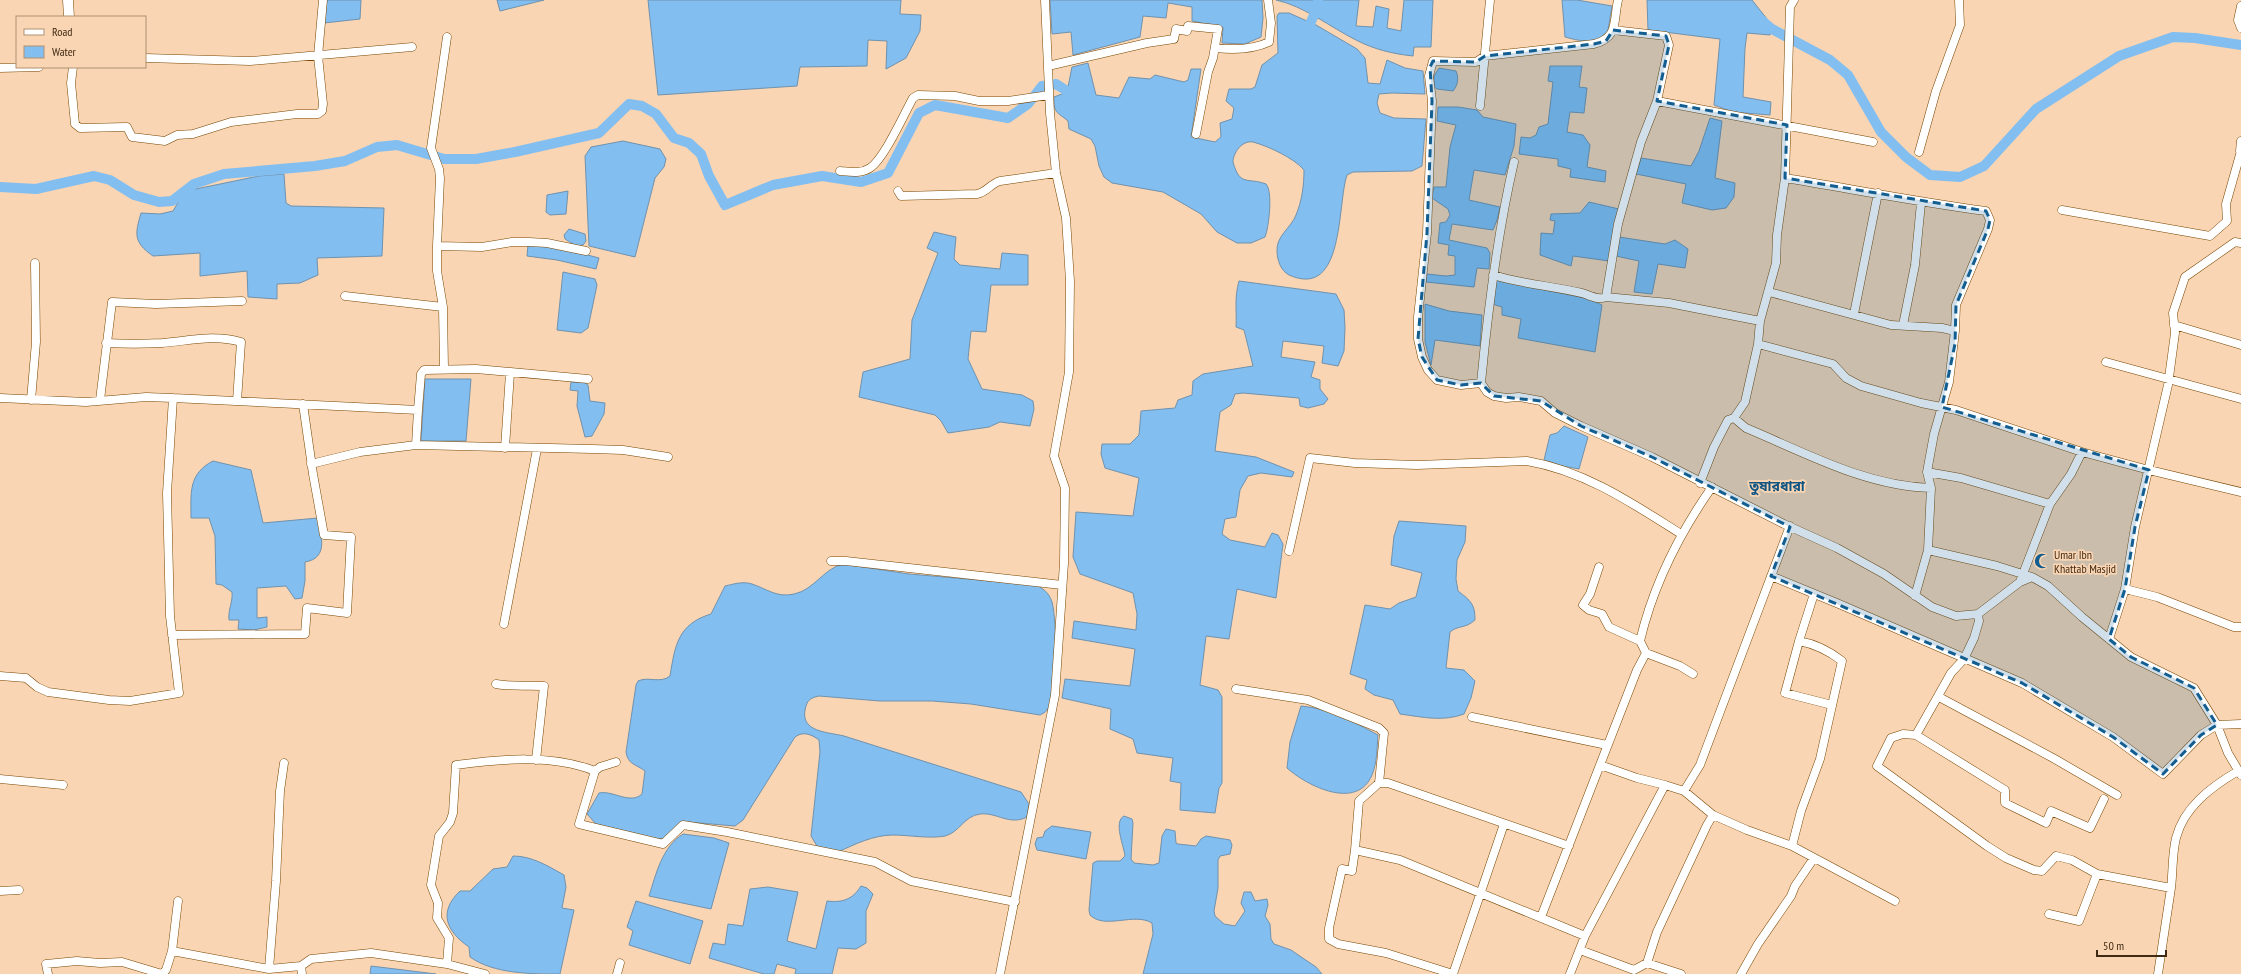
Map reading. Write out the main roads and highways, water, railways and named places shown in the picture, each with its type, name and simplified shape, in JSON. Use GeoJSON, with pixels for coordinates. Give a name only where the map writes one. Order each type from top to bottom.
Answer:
{"type":"FeatureCollection","features":[{"type":"Feature","properties":{"kind":"water"},"geometry":{"type":"Polygon","coordinates":[[[325,0],[361,0],[360,19],[324,23],[325,0]]]}},
{"type":"Feature","properties":{"kind":"water"},"geometry":{"type":"Polygon","coordinates":[[[497,0],[544,0],[500,11],[497,0]]]}},
{"type":"Feature","properties":{"kind":"water"},"geometry":{"type":"Polygon","coordinates":[[[648,0],[901,0],[900,14],[921,15],[920,31],[906,58],[886,69],[887,41],[868,40],[867,66],[800,67],[797,86],[658,95],[648,0]]]}},
{"type":"Feature","properties":{"kind":"water"},"geometry":{"type":"Polygon","coordinates":[[[1050,0],[1262,0],[1263,18],[1261,37],[1245,44],[1222,43],[1223,27],[1192,21],[1192,7],[1168,3],[1166,18],[1143,16],[1140,37],[1073,55],[1071,32],[1052,34],[1050,0]]]}},
{"type":"Feature","properties":{"kind":"water"},"geometry":{"type":"Polygon","coordinates":[[[1276,0],[1359,0],[1356,26],[1373,27],[1376,6],[1389,9],[1387,28],[1401,31],[1404,0],[1433,0],[1431,47],[1414,47],[1413,56],[1398,54],[1376,48],[1346,35],[1317,17],[1297,7],[1276,0]]]}},
{"type":"Feature","properties":{"kind":"water"},"geometry":{"type":"Polygon","coordinates":[[[1562,0],[1577,0],[1612,6],[1607,36],[1602,39],[1592,41],[1581,41],[1565,37],[1562,0]]]}},
{"type":"Feature","properties":{"kind":"water"},"geometry":{"type":"Polygon","coordinates":[[[1647,0],[1752,0],[1771,24],[1770,35],[1747,33],[1743,97],[1771,102],[1770,115],[1733,112],[1714,105],[1720,39],[1648,30],[1647,0]]]}},
{"type":"Feature","properties":{"kind":"water"},"geometry":{"type":"Polygon","coordinates":[[[1279,13],[1289,13],[1316,25],[1357,49],[1365,58],[1368,83],[1380,84],[1387,60],[1405,68],[1423,71],[1425,94],[1379,94],[1377,103],[1380,113],[1394,118],[1426,119],[1422,166],[1412,171],[1353,172],[1347,175],[1339,226],[1335,245],[1329,262],[1320,274],[1307,279],[1286,273],[1280,265],[1277,254],[1277,246],[1281,236],[1294,220],[1300,204],[1304,181],[1304,170],[1294,161],[1273,149],[1253,142],[1245,143],[1236,151],[1233,162],[1238,175],[1245,180],[1266,184],[1270,201],[1269,218],[1265,237],[1251,243],[1237,243],[1217,232],[1201,214],[1163,192],[1112,183],[1104,177],[1099,166],[1095,146],[1091,139],[1069,129],[1068,121],[1056,112],[1054,107],[1054,97],[1067,92],[1072,67],[1088,63],[1096,95],[1119,98],[1129,77],[1150,79],[1155,75],[1184,82],[1188,80],[1191,69],[1201,69],[1191,137],[1215,142],[1221,137],[1220,123],[1232,119],[1234,108],[1226,101],[1229,89],[1251,89],[1255,87],[1262,65],[1278,53],[1277,16],[1279,13]]]}},
{"type":"Feature","properties":{"kind":"water"},"geometry":{"type":"Polygon","coordinates":[[[1550,66],[1582,66],[1579,87],[1587,88],[1584,113],[1570,112],[1567,132],[1583,135],[1590,145],[1587,167],[1606,171],[1605,182],[1570,177],[1571,169],[1558,166],[1558,159],[1519,154],[1521,137],[1530,138],[1536,135],[1539,127],[1548,124],[1553,82],[1548,81],[1550,66]]]}},
{"type":"Feature","properties":{"kind":"water"},"geometry":{"type":"Polygon","coordinates":[[[1439,68],[1456,71],[1458,81],[1453,91],[1437,89],[1434,87],[1434,76],[1439,68]]]}},
{"type":"Feature","properties":{"kind":"water"},"geometry":{"type":"Polygon","coordinates":[[[1438,107],[1458,107],[1477,110],[1483,117],[1516,124],[1514,146],[1505,175],[1474,170],[1469,200],[1500,207],[1493,230],[1452,224],[1449,240],[1487,248],[1490,253],[1489,269],[1477,268],[1474,287],[1426,282],[1427,274],[1446,276],[1455,275],[1455,256],[1448,255],[1449,245],[1438,243],[1440,223],[1446,222],[1450,215],[1448,209],[1432,198],[1434,187],[1446,187],[1450,147],[1456,125],[1437,121],[1438,107]]]}},
{"type":"Feature","properties":{"kind":"water"},"geometry":{"type":"Polygon","coordinates":[[[1710,118],[1722,121],[1715,178],[1735,183],[1734,197],[1726,208],[1712,210],[1682,203],[1686,184],[1636,174],[1641,158],[1691,166],[1699,151],[1710,118]]]}},
{"type":"Feature","properties":{"kind":"water"},"geometry":{"type":"Polygon","coordinates":[[[623,141],[660,149],[666,159],[664,167],[655,178],[635,257],[589,246],[585,156],[591,147],[623,141]]]}},
{"type":"Feature","properties":{"kind":"water"},"geometry":{"type":"Polygon","coordinates":[[[284,174],[286,203],[291,206],[384,208],[382,256],[317,258],[318,275],[300,283],[277,284],[277,299],[248,297],[247,271],[200,276],[200,253],[153,256],[146,251],[139,242],[137,232],[141,213],[160,214],[173,211],[183,194],[191,190],[259,176],[284,174]]]}},
{"type":"Feature","properties":{"kind":"water"},"geometry":{"type":"Polygon","coordinates":[[[568,191],[566,214],[550,215],[546,212],[547,195],[568,191]]]}},
{"type":"Feature","properties":{"kind":"water"},"geometry":{"type":"Polygon","coordinates":[[[1589,202],[1619,209],[1609,261],[1573,256],[1571,266],[1540,255],[1541,233],[1553,234],[1555,221],[1550,220],[1551,214],[1580,213],[1589,202]]]}},
{"type":"Feature","properties":{"kind":"water"},"geometry":{"type":"Polygon","coordinates":[[[569,229],[585,234],[586,241],[583,245],[576,246],[565,239],[564,235],[569,229]]]}},
{"type":"Feature","properties":{"kind":"water"},"geometry":{"type":"Polygon","coordinates":[[[934,232],[956,237],[954,259],[960,265],[1000,269],[1002,253],[1028,255],[1028,285],[991,285],[986,332],[971,331],[968,359],[982,389],[1022,395],[1033,401],[1034,409],[1030,426],[1000,422],[989,427],[948,433],[941,421],[935,415],[859,397],[863,372],[910,359],[912,320],[938,253],[927,248],[934,232]]]}},
{"type":"Feature","properties":{"kind":"water"},"geometry":{"type":"Polygon","coordinates":[[[1619,237],[1665,244],[1675,240],[1688,249],[1685,268],[1658,264],[1652,294],[1634,292],[1639,261],[1616,256],[1619,237]]]}},
{"type":"Feature","properties":{"kind":"water"},"geometry":{"type":"Polygon","coordinates":[[[528,245],[561,248],[599,258],[596,269],[557,260],[527,256],[528,245]]]}},
{"type":"Feature","properties":{"kind":"water"},"geometry":{"type":"Polygon","coordinates":[[[563,272],[595,279],[597,285],[588,328],[581,333],[557,330],[563,272]]]}},
{"type":"Feature","properties":{"kind":"water"},"geometry":{"type":"Polygon","coordinates":[[[1496,280],[1589,299],[1602,305],[1595,352],[1518,338],[1521,319],[1502,315],[1502,307],[1492,304],[1496,280]]]}},
{"type":"Feature","properties":{"kind":"water"},"geometry":{"type":"Polygon","coordinates":[[[1239,281],[1336,294],[1344,310],[1344,351],[1338,366],[1322,363],[1324,346],[1283,341],[1281,357],[1315,362],[1311,377],[1320,380],[1320,389],[1328,399],[1324,404],[1308,408],[1300,406],[1299,398],[1243,393],[1235,394],[1231,405],[1220,412],[1215,451],[1256,457],[1294,472],[1292,477],[1261,473],[1248,476],[1240,490],[1236,517],[1225,519],[1222,534],[1230,540],[1265,547],[1272,533],[1278,535],[1283,544],[1276,598],[1237,589],[1229,639],[1206,636],[1200,685],[1218,690],[1222,697],[1222,783],[1219,788],[1215,813],[1180,810],[1181,783],[1170,781],[1173,758],[1137,753],[1133,739],[1110,729],[1111,709],[1062,698],[1065,679],[1130,686],[1135,649],[1072,638],[1074,621],[1136,630],[1137,614],[1133,593],[1080,574],[1073,557],[1076,512],[1133,516],[1139,478],[1105,468],[1101,454],[1102,444],[1130,444],[1139,435],[1141,411],[1175,408],[1178,400],[1192,395],[1193,381],[1203,374],[1253,366],[1244,330],[1236,327],[1236,299],[1239,281]]]}},
{"type":"Feature","properties":{"kind":"water"},"geometry":{"type":"Polygon","coordinates":[[[1425,304],[1449,311],[1482,315],[1480,346],[1435,340],[1431,365],[1425,342],[1425,304]]]}},
{"type":"Feature","properties":{"kind":"water"},"geometry":{"type":"Polygon","coordinates":[[[425,379],[471,379],[466,441],[421,441],[425,379]]]}},
{"type":"Feature","properties":{"kind":"water"},"geometry":{"type":"Polygon","coordinates":[[[571,382],[584,382],[588,385],[590,401],[605,403],[604,414],[592,436],[585,437],[577,406],[578,391],[570,390],[571,382]]]}},
{"type":"Feature","properties":{"kind":"water"},"geometry":{"type":"Polygon","coordinates":[[[1564,426],[1588,437],[1579,469],[1557,465],[1544,460],[1550,435],[1557,433],[1564,426]]]}},
{"type":"Feature","properties":{"kind":"water"},"geometry":{"type":"Polygon","coordinates":[[[213,461],[251,470],[263,523],[318,518],[322,545],[318,556],[313,560],[305,562],[305,581],[302,598],[295,599],[286,586],[257,588],[257,618],[267,617],[267,627],[254,630],[238,629],[239,620],[229,620],[232,592],[222,585],[216,584],[215,536],[209,518],[191,518],[191,492],[195,478],[205,466],[213,461]]]}},
{"type":"Feature","properties":{"kind":"water"},"geometry":{"type":"Polygon","coordinates":[[[1399,521],[1466,526],[1465,542],[1457,560],[1456,579],[1458,591],[1469,600],[1473,606],[1475,620],[1468,625],[1456,628],[1450,632],[1446,668],[1464,670],[1475,681],[1471,698],[1464,714],[1448,718],[1440,718],[1400,714],[1393,700],[1374,695],[1365,689],[1367,680],[1350,674],[1365,605],[1390,609],[1399,603],[1416,597],[1422,573],[1391,565],[1394,536],[1399,521]]]}},
{"type":"Feature","properties":{"kind":"water"},"geometry":{"type":"Polygon","coordinates":[[[843,564],[909,574],[1036,585],[1048,594],[1054,611],[1056,640],[1055,674],[1051,702],[1046,711],[1040,715],[971,704],[932,701],[880,701],[819,696],[809,700],[805,710],[807,723],[817,730],[844,736],[1021,792],[1029,804],[1027,817],[1014,820],[980,814],[970,818],[955,831],[945,836],[932,837],[886,835],[865,840],[838,852],[817,846],[811,836],[820,752],[819,740],[810,735],[801,734],[795,737],[743,820],[735,826],[688,822],[665,838],[654,839],[596,824],[587,814],[599,793],[610,793],[627,798],[637,797],[642,794],[645,771],[631,762],[626,752],[636,685],[638,681],[646,679],[658,680],[670,676],[676,645],[680,637],[691,624],[700,618],[711,614],[725,586],[738,583],[749,583],[777,594],[794,594],[801,592],[830,570],[843,564]]]}},
{"type":"Feature","properties":{"kind":"water"},"geometry":{"type":"Polygon","coordinates":[[[1301,706],[1311,707],[1331,713],[1378,735],[1374,770],[1365,786],[1355,792],[1331,792],[1307,782],[1287,768],[1290,742],[1301,706]]]}},
{"type":"Feature","properties":{"kind":"water"},"geometry":{"type":"Polygon","coordinates":[[[1124,816],[1132,819],[1133,823],[1131,859],[1134,863],[1153,865],[1159,863],[1162,836],[1166,829],[1175,831],[1176,843],[1178,844],[1196,846],[1201,839],[1206,836],[1230,840],[1232,845],[1230,854],[1220,856],[1218,860],[1218,888],[1214,911],[1215,916],[1224,924],[1235,926],[1245,911],[1241,903],[1244,892],[1251,892],[1255,901],[1267,899],[1268,905],[1265,916],[1270,924],[1271,939],[1274,944],[1291,950],[1316,967],[1322,974],[1143,974],[1153,934],[1152,923],[1137,919],[1103,921],[1090,915],[1089,910],[1093,863],[1097,861],[1120,861],[1125,856],[1119,829],[1119,823],[1124,816]]]}},
{"type":"Feature","properties":{"kind":"water"},"geometry":{"type":"Polygon","coordinates":[[[1052,826],[1091,832],[1086,859],[1037,850],[1035,844],[1037,838],[1043,837],[1045,831],[1052,826]]]}},
{"type":"Feature","properties":{"kind":"water"},"geometry":{"type":"Polygon","coordinates":[[[683,834],[714,838],[729,843],[711,909],[649,896],[657,870],[665,854],[676,839],[683,834]]]}},
{"type":"Feature","properties":{"kind":"water"},"geometry":{"type":"Polygon","coordinates":[[[513,856],[520,856],[533,860],[564,875],[566,887],[562,908],[574,910],[560,974],[513,972],[490,967],[480,963],[470,957],[469,947],[461,941],[450,928],[447,914],[449,906],[460,891],[470,891],[493,869],[507,867],[513,856]]]}},
{"type":"Feature","properties":{"kind":"water"},"geometry":{"type":"Polygon","coordinates":[[[861,886],[867,888],[873,894],[866,911],[866,943],[856,949],[838,948],[832,974],[795,974],[796,969],[777,964],[774,974],[764,974],[709,958],[713,943],[725,945],[728,924],[743,926],[750,889],[768,887],[798,892],[787,941],[816,949],[827,901],[843,901],[855,894],[861,886]]]}},
{"type":"Feature","properties":{"kind":"water"},"geometry":{"type":"Polygon","coordinates":[[[636,901],[703,921],[690,964],[629,945],[633,931],[627,927],[636,901]]]}},
{"type":"Feature","properties":{"kind":"water"},"geometry":{"type":"Polygon","coordinates":[[[371,966],[436,974],[370,974],[371,966]]]}},
{"type":"Feature","properties":{"kind":"waterway"},"geometry":{"type":"LineString","coordinates":[[1306,33],[1318,6],[1318,0]]}},
{"type":"Feature","properties":{"kind":"waterway"},"geometry":{"type":"LineString","coordinates":[[1760,19],[1772,29],[1830,60],[1848,75],[1881,132],[1906,157],[1930,175],[1960,177],[1984,166],[2036,109],[2119,56],[2173,37],[2195,38],[2241,45]]}},
{"type":"Feature","properties":{"kind":"waterway"},"geometry":{"type":"LineString","coordinates":[[0,187],[36,189],[94,176],[110,180],[134,195],[159,202],[172,201],[194,184],[224,174],[315,166],[345,161],[377,147],[397,145],[444,159],[476,159],[515,152],[599,133],[629,104],[642,106],[656,114],[674,138],[689,143],[701,154],[709,176],[725,205],[773,185],[822,176],[861,182],[888,173],[919,113],[935,105],[1008,118],[1028,104],[1042,86],[1056,84],[1078,98]]}},
{"type":"Feature","properties":{"kind":"place","name":"Umar Ibn Khattab Masjid"},"geometry":{"type":"Point","coordinates":[2042,561]}},
{"type":"Feature","properties":{"kind":"district","name":"তুষারধারা"},"geometry":{"type":"Point","coordinates":[1777,486]}}]}
